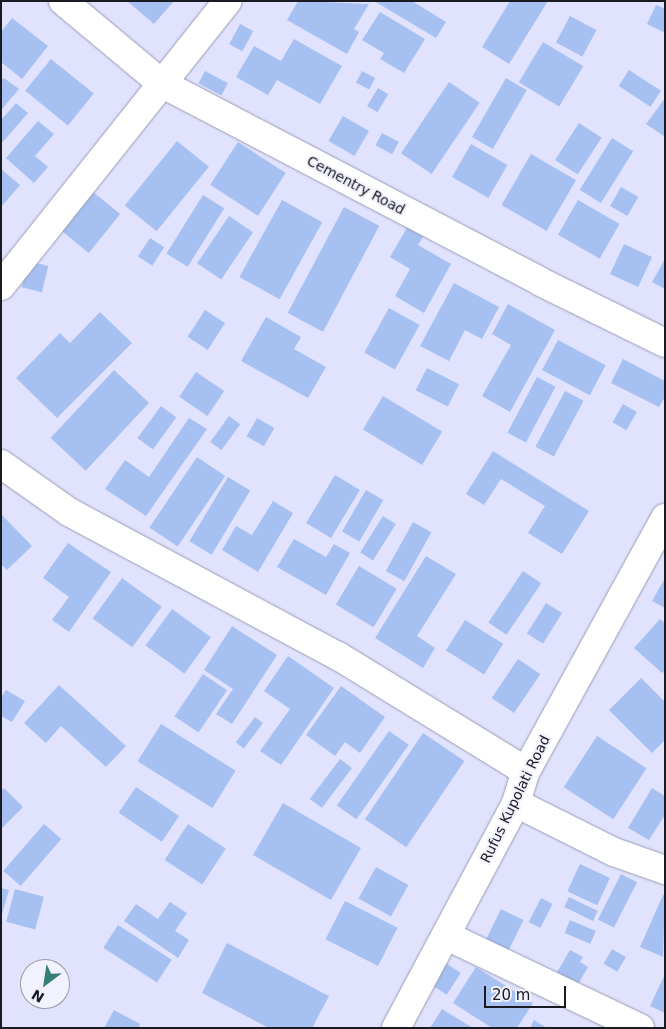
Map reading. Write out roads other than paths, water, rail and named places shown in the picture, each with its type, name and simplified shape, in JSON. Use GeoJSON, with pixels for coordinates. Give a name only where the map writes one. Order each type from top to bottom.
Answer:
{"type":"FeatureCollection","features":[{"type":"Feature","properties":{"kind":"street","name":"Cementry Road"},"geometry":{"type":"LineString","coordinates":[[63,1],[161,83],[541,282],[665,342]]}},
{"type":"Feature","properties":{"kind":"street"},"geometry":{"type":"LineString","coordinates":[[1,286],[228,1]]}},
{"type":"Feature","properties":{"kind":"street"},"geometry":{"type":"LineString","coordinates":[[1,464],[69,512],[338,656],[526,771]]}},
{"type":"Feature","properties":{"kind":"street","name":"Rufus Kupolati Road"},"geometry":{"type":"LineString","coordinates":[[396,1028],[447,936],[516,803],[526,771],[665,518]]}},
{"type":"Feature","properties":{"kind":"street"},"geometry":{"type":"LineString","coordinates":[[516,803],[614,852],[665,870]]}},
{"type":"Feature","properties":{"kind":"street"},"geometry":{"type":"LineString","coordinates":[[447,936],[640,1028]]}}]}
